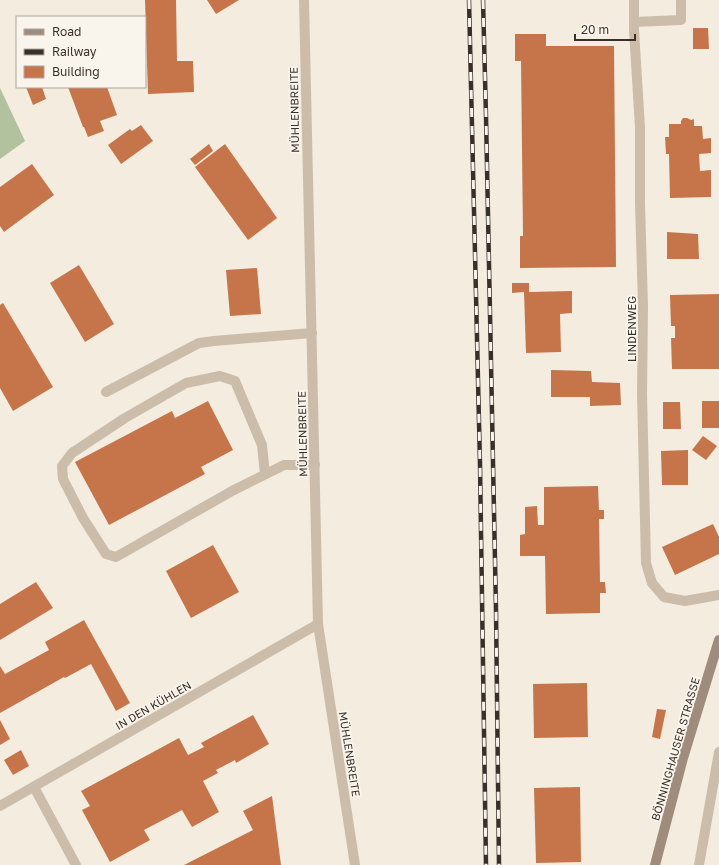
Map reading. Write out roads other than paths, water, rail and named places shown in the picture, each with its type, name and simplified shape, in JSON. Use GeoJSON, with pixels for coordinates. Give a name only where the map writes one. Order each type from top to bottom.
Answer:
{"type":"FeatureCollection","features":[{"type":"Feature","properties":{"kind":"main road","name":"BÖNNINGHAUSER STRASSE"},"geometry":{"type":"LineString","coordinates":[[655,865],[683,758],[719,641]]}},
{"type":"Feature","properties":{"kind":"street","name":"MÜHLENBREITE"},"geometry":{"type":"LineString","coordinates":[[304,0],[318,624],[355,865]]}},
{"type":"Feature","properties":{"kind":"street","name":"LINDENWEG"},"geometry":{"type":"LineString","coordinates":[[634,0],[640,128],[640,203],[643,306],[642,394],[646,563],[652,583],[664,597],[685,602],[719,595]]}},
{"type":"Feature","properties":{"kind":"street"},"geometry":{"type":"LineString","coordinates":[[634,22],[681,20],[681,0]]}},
{"type":"Feature","properties":{"kind":"street"},"geometry":{"type":"LineString","coordinates":[[106,392],[199,343],[312,333]]}},
{"type":"Feature","properties":{"kind":"street"},"geometry":{"type":"LineString","coordinates":[[265,474],[262,445],[235,381],[220,376],[186,383],[125,418],[72,453],[62,466],[63,479],[83,518],[106,554],[116,557],[232,491],[284,465],[315,465]]}},
{"type":"Feature","properties":{"kind":"street","name":"IN DEN KÜHLEN"},"geometry":{"type":"LineString","coordinates":[[0,806],[318,624]]}},
{"type":"Feature","properties":{"kind":"street"},"geometry":{"type":"LineString","coordinates":[[699,865],[719,752]]}},
{"type":"Feature","properties":{"kind":"street"},"geometry":{"type":"LineString","coordinates":[[34,787],[76,865]]}},
{"type":"Feature","properties":{"kind":"railway"},"geometry":{"type":"LineString","coordinates":[[469,0],[480,464],[486,865]]}},
{"type":"Feature","properties":{"kind":"railway"},"geometry":{"type":"LineString","coordinates":[[483,0],[496,610],[499,865]]}}]}
